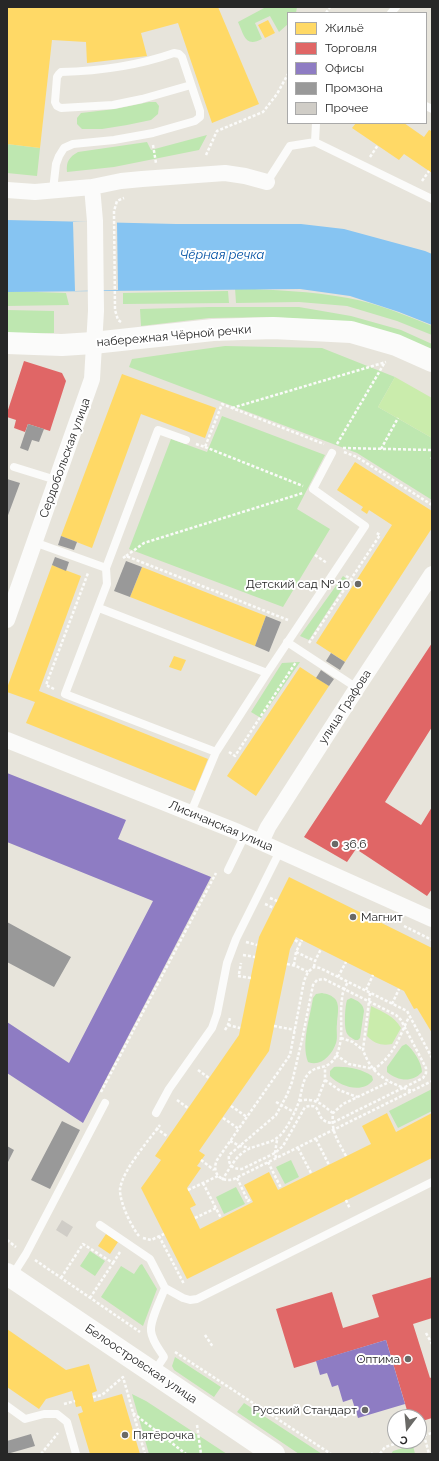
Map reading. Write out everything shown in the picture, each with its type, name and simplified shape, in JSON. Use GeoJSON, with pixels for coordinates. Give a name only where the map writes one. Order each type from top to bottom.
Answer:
{"type":"FeatureCollection","features":[{"type":"Feature","properties":{"kind":"street"},"geometry":{"type":"LineString","coordinates":[[7,190],[35,192],[92,187],[122,181],[225,173],[245,176],[267,182]]}},
{"type":"Feature","properties":{"kind":"street","name":"Сердобольская улица"},"geometry":{"type":"LineString","coordinates":[[7,620],[92,379],[96,290],[95,221],[92,187]]}},
{"type":"Feature","properties":{"kind":"street","name":"набережная Чёрной речки"},"geometry":{"type":"LineString","coordinates":[[7,344],[49,345],[94,343],[213,330],[273,328],[351,332],[391,353],[432,361]]}},
{"type":"Feature","properties":{"kind":"street","name":"улица Графова"},"geometry":{"type":"LineString","coordinates":[[261,842],[268,827],[356,688],[432,574]]}},
{"type":"Feature","properties":{"kind":"street","name":"Лисичанская улица"},"geometry":{"type":"LineString","coordinates":[[7,740],[191,812],[432,919]]}},
{"type":"Feature","properties":{"kind":"street","name":"Белоостровская улица"},"geometry":{"type":"LineString","coordinates":[[9,1276],[274,1454]]}},
{"type":"Feature","properties":{"kind":"lane"},"geometry":{"type":"LineString","coordinates":[[53,190],[56,164],[64,148],[73,144],[114,140],[153,133],[195,121],[200,117],[200,111],[182,57],[179,54],[174,53],[127,66],[106,70],[61,72],[58,74],[55,102],[57,106],[61,108],[113,105],[142,99],[191,85]]}},
{"type":"Feature","properties":{"kind":"lane"},"geometry":{"type":"LineString","coordinates":[[315,142],[316,124]]}},
{"type":"Feature","properties":{"kind":"lane"},"geometry":{"type":"LineString","coordinates":[[267,182],[290,146],[315,142],[432,199]]}},
{"type":"Feature","properties":{"kind":"lane"},"geometry":{"type":"LineString","coordinates":[[186,440],[158,430],[106,568],[107,584],[99,608],[65,694],[216,752]]}},
{"type":"Feature","properties":{"kind":"lane"},"geometry":{"type":"LineString","coordinates":[[191,812],[216,752],[287,642],[365,526],[313,490],[333,451]]}},
{"type":"Feature","properties":{"kind":"lane"},"geometry":{"type":"LineString","coordinates":[[14,467],[56,480]]}},
{"type":"Feature","properties":{"kind":"lane"},"geometry":{"type":"LineString","coordinates":[[34,542],[106,568]]}},
{"type":"Feature","properties":{"kind":"lane"},"geometry":{"type":"LineString","coordinates":[[99,608],[267,674]]}},
{"type":"Feature","properties":{"kind":"lane"},"geometry":{"type":"LineString","coordinates":[[287,642],[356,688]]}},
{"type":"Feature","properties":{"kind":"lane"},"geometry":{"type":"LineString","coordinates":[[228,870],[244,835]]}},
{"type":"Feature","properties":{"kind":"lane"},"geometry":{"type":"LineString","coordinates":[[156,1113],[169,1089],[212,1028],[217,1014],[228,963],[236,939],[280,851]]}},
{"type":"Feature","properties":{"kind":"lane"},"geometry":{"type":"LineString","coordinates":[[9,1276],[26,1254],[104,1103]]}},
{"type":"Feature","properties":{"kind":"lane"},"geometry":{"type":"LineString","coordinates":[[100,1225],[150,1259],[165,1288],[182,1298],[190,1300],[197,1299],[432,1182]]}},
{"type":"Feature","properties":{"kind":"lane"},"geometry":{"type":"LineString","coordinates":[[154,1373],[164,1357],[154,1341],[151,1331],[153,1320],[165,1288]]}},
{"type":"Feature","properties":{"kind":"lane"},"geometry":{"type":"LineString","coordinates":[[7,1406],[25,1419],[44,1414],[57,1414],[67,1422],[76,1454]]}},
{"type":"Feature","properties":{"kind":"path"},"geometry":{"type":"LineString","coordinates":[[206,155],[217,131],[263,112],[287,76]]}},
{"type":"Feature","properties":{"kind":"path"},"geometry":{"type":"LineString","coordinates":[[157,166],[153,145],[158,144]]}},
{"type":"Feature","properties":{"kind":"path"},"geometry":{"type":"LineString","coordinates":[[125,325],[118,320],[115,310],[113,222],[117,201],[127,197]]}},
{"type":"Feature","properties":{"kind":"path"},"geometry":{"type":"LineString","coordinates":[[232,408],[391,353]]}},
{"type":"Feature","properties":{"kind":"path"},"geometry":{"type":"LineString","coordinates":[[333,451],[391,353]]}},
{"type":"Feature","properties":{"kind":"path"},"geometry":{"type":"LineString","coordinates":[[205,447],[222,404],[333,451],[357,457],[432,505]]}},
{"type":"Feature","properties":{"kind":"path"},"geometry":{"type":"LineString","coordinates":[[381,449],[398,418]]}},
{"type":"Feature","properties":{"kind":"path"},"geometry":{"type":"LineString","coordinates":[[186,440],[313,490]]}},
{"type":"Feature","properties":{"kind":"path"},"geometry":{"type":"LineString","coordinates":[[333,451],[381,449],[432,450]]}},
{"type":"Feature","properties":{"kind":"path"},"geometry":{"type":"LineString","coordinates":[[106,568],[144,543],[313,490]]}},
{"type":"Feature","properties":{"kind":"path"},"geometry":{"type":"LineString","coordinates":[[126,556],[299,624]]}},
{"type":"Feature","properties":{"kind":"path"},"geometry":{"type":"LineString","coordinates":[[65,694],[46,686],[92,563]]}},
{"type":"Feature","properties":{"kind":"path"},"geometry":{"type":"LineString","coordinates":[[97,1118],[94,1107],[218,870]]}},
{"type":"Feature","properties":{"kind":"path"},"geometry":{"type":"LineString","coordinates":[[267,896],[277,901]]}},
{"type":"Feature","properties":{"kind":"path"},"geometry":{"type":"LineString","coordinates":[[263,903],[274,908]]}},
{"type":"Feature","properties":{"kind":"path"},"geometry":{"type":"LineString","coordinates":[[295,940],[300,944]]}},
{"type":"Feature","properties":{"kind":"path"},"geometry":{"type":"LineString","coordinates":[[294,965],[296,952],[302,940]]}},
{"type":"Feature","properties":{"kind":"path"},"geometry":{"type":"LineString","coordinates":[[245,942],[257,945]]}},
{"type":"Feature","properties":{"kind":"path"},"geometry":{"type":"LineString","coordinates":[[215,1170],[217,1160],[290,1054],[304,981],[308,972],[314,967],[315,961],[321,949]]}},
{"type":"Feature","properties":{"kind":"path"},"geometry":{"type":"LineString","coordinates":[[296,952],[315,961]]}},
{"type":"Feature","properties":{"kind":"path"},"geometry":{"type":"LineString","coordinates":[[243,955],[255,957]]}},
{"type":"Feature","properties":{"kind":"path"},"geometry":{"type":"LineString","coordinates":[[338,977],[346,962]]}},
{"type":"Feature","properties":{"kind":"path"},"geometry":{"type":"LineString","coordinates":[[287,964],[294,965],[308,972]]}},
{"type":"Feature","properties":{"kind":"path"},"geometry":{"type":"LineString","coordinates":[[314,967],[320,968],[407,1011],[432,1058]]}},
{"type":"Feature","properties":{"kind":"path"},"geometry":{"type":"LineString","coordinates":[[366,990],[373,975]]}},
{"type":"Feature","properties":{"kind":"path"},"geometry":{"type":"LineString","coordinates":[[238,976],[251,978]]}},
{"type":"Feature","properties":{"kind":"path"},"geometry":{"type":"LineString","coordinates":[[324,979],[344,989],[396,1015],[401,1020],[426,1068],[426,1073],[423,1078],[332,1123],[326,1122],[320,1118],[316,1107],[310,1105],[305,1107],[283,1146],[275,1153],[242,1169],[236,1169],[231,1166],[228,1161],[229,1155],[276,1115],[292,1082],[302,1040],[312,985],[317,980],[324,979]]}},
{"type":"Feature","properties":{"kind":"path"},"geometry":{"type":"LineString","coordinates":[[222,1180],[243,1152],[277,1139],[284,1131],[294,1112],[305,1080],[309,1073],[315,1069],[325,1067],[336,1055],[341,1038],[342,998],[344,989],[348,982]]}},
{"type":"Feature","properties":{"kind":"path"},"geometry":{"type":"LineString","coordinates":[[392,1004],[400,989]]}},
{"type":"Feature","properties":{"kind":"path"},"geometry":{"type":"LineString","coordinates":[[370,993],[363,1050],[366,1058],[379,1075],[388,1082],[412,1091]]}},
{"type":"Feature","properties":{"kind":"path"},"geometry":{"type":"LineString","coordinates":[[336,1055],[350,1064],[374,1069],[390,1056],[410,1016]]}},
{"type":"Feature","properties":{"kind":"path"},"geometry":{"type":"LineString","coordinates":[[228,1026],[240,1028]]}},
{"type":"Feature","properties":{"kind":"path"},"geometry":{"type":"LineString","coordinates":[[274,1026],[295,1030]]}},
{"type":"Feature","properties":{"kind":"path"},"geometry":{"type":"LineString","coordinates":[[341,1038],[353,1042],[363,1050]]}},
{"type":"Feature","properties":{"kind":"path"},"geometry":{"type":"LineString","coordinates":[[317,1101],[325,1080],[325,1067]]}},
{"type":"Feature","properties":{"kind":"path"},"geometry":{"type":"LineString","coordinates":[[198,1070],[209,1078]]}},
{"type":"Feature","properties":{"kind":"path"},"geometry":{"type":"LineString","coordinates":[[325,1080],[339,1090],[357,1097]]}},
{"type":"Feature","properties":{"kind":"path"},"geometry":{"type":"LineString","coordinates":[[201,1160],[215,1170],[222,1180],[228,1181],[237,1178],[432,1081]]}},
{"type":"Feature","properties":{"kind":"path"},"geometry":{"type":"LineString","coordinates":[[346,1156],[333,1130],[333,1113],[343,1104],[388,1082]]}},
{"type":"Feature","properties":{"kind":"path"},"geometry":{"type":"LineString","coordinates":[[299,1101],[308,1099],[317,1101],[333,1113]]}},
{"type":"Feature","properties":{"kind":"path"},"geometry":{"type":"LineString","coordinates":[[177,1100],[188,1108]]}},
{"type":"Feature","properties":{"kind":"path"},"geometry":{"type":"LineString","coordinates":[[276,1102],[294,1112]]}},
{"type":"Feature","properties":{"kind":"path"},"geometry":{"type":"LineString","coordinates":[[231,1106],[247,1117]]}},
{"type":"Feature","properties":{"kind":"path"},"geometry":{"type":"LineString","coordinates":[[156,1113],[154,1123],[156,1129],[168,1137]]}},
{"type":"Feature","properties":{"kind":"path"},"geometry":{"type":"LineString","coordinates":[[223,1118],[239,1129]]}},
{"type":"Feature","properties":{"kind":"path"},"geometry":{"type":"LineString","coordinates":[[276,1158],[275,1153],[277,1139]]}},
{"type":"Feature","properties":{"kind":"path"},"geometry":{"type":"LineString","coordinates":[[316,1139],[329,1165]]}},
{"type":"Feature","properties":{"kind":"path"},"geometry":{"type":"LineString","coordinates":[[230,1141],[240,1146],[251,1148]]}},
{"type":"Feature","properties":{"kind":"path"},"geometry":{"type":"LineString","coordinates":[[298,1148],[311,1173]]}},
{"type":"Feature","properties":{"kind":"path"},"geometry":{"type":"LineString","coordinates":[[268,1162],[280,1187],[276,1187]]}},
{"type":"Feature","properties":{"kind":"path"},"geometry":{"type":"LineString","coordinates":[[188,1190],[218,1176]]}},
{"type":"Feature","properties":{"kind":"path"},"geometry":{"type":"LineString","coordinates":[[237,1178],[248,1201],[251,1199]]}},
{"type":"Feature","properties":{"kind":"path"},"geometry":{"type":"LineString","coordinates":[[203,1183],[221,1218]]}},
{"type":"Feature","properties":{"kind":"path"},"geometry":{"type":"LineString","coordinates":[[343,1212],[350,1209],[346,1200]]}},
{"type":"Feature","properties":{"kind":"path"},"geometry":{"type":"LineString","coordinates":[[195,1218],[216,1208]]}},
{"type":"Feature","properties":{"kind":"path"},"geometry":{"type":"LineString","coordinates":[[159,1236],[183,1283],[188,1286]]}},
{"type":"Feature","properties":{"kind":"path"},"geometry":{"type":"LineString","coordinates":[[7,1240],[154,1341],[179,1354],[331,1454]]}},
{"type":"Feature","properties":{"kind":"path"},"geometry":{"type":"LineString","coordinates":[[61,1278],[84,1244],[113,1263],[90,1298]]}},
{"type":"Feature","properties":{"kind":"path"},"geometry":{"type":"LineString","coordinates":[[426,1333],[432,1344]]}},
{"type":"Feature","properties":{"kind":"path"},"geometry":{"type":"LineString","coordinates":[[205,1335],[213,1347]]}},
{"type":"Feature","properties":{"kind":"path"},"geometry":{"type":"LineString","coordinates":[[93,1397],[102,1395],[123,1377],[145,1454]]}},
{"type":"Feature","properties":{"kind":"path"},"geometry":{"type":"LineString","coordinates":[[133,1413],[186,1454]]}},
{"type":"Feature","properties":{"kind":"path"},"geometry":{"type":"LineString","coordinates":[[41,1454],[67,1422]]}},
{"type":"Feature","properties":{"kind":"path"},"geometry":{"type":"LineString","coordinates":[[197,1423],[201,1454]]}},
{"type":"Feature","properties":{"kind":"path"},"geometry":{"type":"LineString","coordinates":[[380,1454],[387,1446]]}},
{"type":"Feature","properties":{"kind":"green space"},"geometry":{"type":"Polygon","coordinates":[[[266,7],[297,7],[296,12],[287,12],[287,25],[279,32],[270,16],[255,23],[262,39],[256,41],[252,42],[246,39],[238,22],[266,7]]]}},
{"type":"Feature","properties":{"kind":"green space"},"geometry":{"type":"Polygon","coordinates":[[[156,102],[159,106],[158,114],[151,120],[102,129],[82,129],[77,124],[77,118],[81,113],[115,109],[156,102]]]}},
{"type":"Feature","properties":{"kind":"green space"},"geometry":{"type":"Polygon","coordinates":[[[207,135],[199,150],[114,167],[67,172],[69,160],[78,152],[147,142],[151,150],[207,135]]]}},
{"type":"Feature","properties":{"kind":"green space"},"geometry":{"type":"Polygon","coordinates":[[[7,144],[40,148],[37,176],[7,173],[7,144]]]}},
{"type":"Feature","properties":{"kind":"green space"},"geometry":{"type":"Polygon","coordinates":[[[235,288],[306,292],[359,300],[391,310],[432,326],[432,335],[397,321],[347,306],[299,302],[236,303],[235,288]]]}},
{"type":"Feature","properties":{"kind":"green space"},"geometry":{"type":"Polygon","coordinates":[[[7,291],[66,293],[69,305],[7,306],[7,291]]]}},
{"type":"Feature","properties":{"kind":"green space"},"geometry":{"type":"Polygon","coordinates":[[[228,291],[229,303],[123,304],[123,293],[228,291]]]}},
{"type":"Feature","properties":{"kind":"green space"},"geometry":{"type":"Polygon","coordinates":[[[299,307],[351,316],[401,330],[432,344],[432,351],[350,322],[271,317],[209,318],[141,326],[140,309],[299,307]]]}},
{"type":"Feature","properties":{"kind":"green space"},"geometry":{"type":"Polygon","coordinates":[[[7,310],[54,311],[54,333],[7,335],[7,310]]]}},
{"type":"Feature","properties":{"kind":"green space"},"geometry":{"type":"Polygon","coordinates":[[[225,346],[322,348],[395,377],[378,407],[432,438],[432,500],[357,453],[129,367],[132,359],[225,346]]]}},
{"type":"Feature","properties":{"kind":"green space"},"geometry":{"type":"Polygon","coordinates":[[[395,377],[432,398],[432,438],[378,407],[395,377]]]}},
{"type":"Feature","properties":{"kind":"green space"},"geometry":{"type":"Polygon","coordinates":[[[222,416],[325,455],[297,509],[330,529],[283,607],[129,549],[171,439],[207,452],[222,416]]]}},
{"type":"Feature","properties":{"kind":"green space"},"geometry":{"type":"Polygon","coordinates":[[[343,576],[348,580],[309,640],[300,636],[343,576]]]}},
{"type":"Feature","properties":{"kind":"green space"},"geometry":{"type":"Polygon","coordinates":[[[300,662],[261,718],[251,712],[282,663],[300,662]]]}},
{"type":"Feature","properties":{"kind":"green space"},"geometry":{"type":"Polygon","coordinates":[[[322,993],[333,997],[337,1003],[337,1041],[329,1056],[322,1061],[313,1063],[308,1062],[306,1055],[305,1047],[307,1030],[313,998],[316,994],[322,993]]]}},
{"type":"Feature","properties":{"kind":"green space"},"geometry":{"type":"Polygon","coordinates":[[[351,998],[361,1004],[364,1011],[360,1038],[358,1040],[348,1036],[345,1028],[346,1003],[347,1000],[351,998]]]}},
{"type":"Feature","properties":{"kind":"green space"},"geometry":{"type":"Polygon","coordinates":[[[371,1006],[392,1017],[401,1028],[392,1044],[379,1044],[367,1036],[371,1006]]]}},
{"type":"Feature","properties":{"kind":"green space"},"geometry":{"type":"Polygon","coordinates":[[[406,1044],[417,1056],[422,1072],[414,1078],[405,1080],[391,1075],[387,1072],[387,1067],[402,1046],[406,1044]]]}},
{"type":"Feature","properties":{"kind":"green space"},"geometry":{"type":"Polygon","coordinates":[[[334,1067],[359,1070],[372,1076],[373,1080],[364,1087],[358,1088],[346,1086],[330,1076],[330,1071],[334,1067]]]}},
{"type":"Feature","properties":{"kind":"green space"},"geometry":{"type":"Polygon","coordinates":[[[432,1089],[432,1111],[398,1128],[389,1111],[432,1089]]]}},
{"type":"Feature","properties":{"kind":"green space"},"geometry":{"type":"Polygon","coordinates":[[[291,1160],[299,1177],[285,1184],[276,1167],[291,1160]]]}},
{"type":"Feature","properties":{"kind":"green space"},"geometry":{"type":"Polygon","coordinates":[[[236,1187],[245,1204],[224,1214],[216,1197],[236,1187]]]}},
{"type":"Feature","properties":{"kind":"green space"},"geometry":{"type":"Polygon","coordinates":[[[90,1251],[105,1261],[95,1276],[80,1266],[90,1251]]]}},
{"type":"Feature","properties":{"kind":"green space"},"geometry":{"type":"Polygon","coordinates":[[[142,1264],[157,1289],[143,1326],[101,1297],[121,1266],[134,1274],[142,1264]]]}},
{"type":"Feature","properties":{"kind":"green space"},"geometry":{"type":"Polygon","coordinates":[[[175,1357],[221,1387],[214,1397],[174,1370],[172,1366],[175,1357]]]}},
{"type":"Feature","properties":{"kind":"green space"},"geometry":{"type":"Polygon","coordinates":[[[132,1394],[146,1401],[227,1454],[149,1454],[132,1394]]]}},
{"type":"Feature","properties":{"kind":"green space"},"geometry":{"type":"Polygon","coordinates":[[[244,1403],[322,1454],[299,1454],[237,1412],[244,1403]]]}},
{"type":"Feature","properties":{"kind":"green space"},"geometry":{"type":"Polygon","coordinates":[[[400,1449],[414,1449],[415,1454],[391,1454],[393,1451],[400,1449]]]}},
{"type":"Feature","properties":{"kind":"water","name":"Чёрная речка"},"geometry":{"type":"Polygon","coordinates":[[[7,220],[176,224],[301,224],[344,229],[432,254],[432,325],[399,312],[350,296],[300,289],[7,292],[7,220]]]}},
{"type":"Feature","properties":{"kind":"pier"},"geometry":{"type":"Polygon","coordinates":[[[73,222],[117,222],[118,290],[75,291],[73,222]]]}},
{"type":"Feature","properties":{"kind":"building: Жильё"},"geometry":{"type":"Polygon","coordinates":[[[7,7],[218,7],[259,104],[212,123],[178,23],[141,33],[147,56],[87,63],[86,42],[52,40],[40,148],[7,144],[7,7]]]}},
{"type":"Feature","properties":{"kind":"building: Жильё"},"geometry":{"type":"Polygon","coordinates":[[[268,20],[275,33],[265,38],[258,25],[268,20]]]}},
{"type":"Feature","properties":{"kind":"building: Жильё"},"geometry":{"type":"Polygon","coordinates":[[[355,124],[405,124],[424,137],[429,130],[432,131],[432,173],[404,154],[399,160],[352,128],[355,124]]]}},
{"type":"Feature","properties":{"kind":"building: Жильё"},"geometry":{"type":"Polygon","coordinates":[[[122,374],[216,408],[205,438],[141,414],[92,548],[61,536],[122,374]]]}},
{"type":"Feature","properties":{"kind":"building: Жильё"},"geometry":{"type":"Polygon","coordinates":[[[355,462],[432,511],[432,528],[345,662],[316,643],[392,525],[369,510],[367,514],[361,510],[363,507],[337,490],[355,462]]]}},
{"type":"Feature","properties":{"kind":"building: Жильё"},"geometry":{"type":"Polygon","coordinates":[[[52,565],[81,576],[39,691],[208,759],[195,791],[26,723],[35,702],[7,692],[7,688],[52,565]]]}},
{"type":"Feature","properties":{"kind":"building: Жильё"},"geometry":{"type":"Polygon","coordinates":[[[142,567],[266,616],[255,646],[130,597],[142,567]]]}},
{"type":"Feature","properties":{"kind":"building: Жильё"},"geometry":{"type":"Polygon","coordinates":[[[174,656],[186,660],[181,671],[169,667],[174,656]]]}},
{"type":"Feature","properties":{"kind":"building: Жильё"},"geometry":{"type":"Polygon","coordinates":[[[300,667],[329,686],[256,796],[227,776],[300,667]]]}},
{"type":"Feature","properties":{"kind":"building: Жильё"},"geometry":{"type":"Polygon","coordinates":[[[289,877],[432,948],[432,1033],[417,1008],[414,1009],[404,991],[296,937],[290,949],[269,1051],[199,1151],[205,1155],[197,1166],[201,1168],[187,1188],[196,1205],[190,1208],[200,1229],[253,1202],[244,1185],[269,1172],[278,1190],[371,1144],[362,1126],[387,1113],[396,1132],[432,1113],[432,1158],[187,1279],[141,1188],[161,1160],[155,1156],[239,1035],[259,937],[289,877]]]}},
{"type":"Feature","properties":{"kind":"building: Жильё"},"geometry":{"type":"Polygon","coordinates":[[[106,1234],[118,1242],[110,1254],[98,1246],[106,1234]]]}},
{"type":"Feature","properties":{"kind":"building: Жильё"},"geometry":{"type":"Polygon","coordinates":[[[7,1329],[66,1370],[89,1364],[97,1391],[92,1393],[94,1402],[122,1394],[140,1454],[90,1454],[78,1414],[83,1412],[81,1406],[76,1407],[72,1391],[46,1399],[39,1409],[7,1387],[7,1329]]]}},
{"type":"Feature","properties":{"kind":"building: Торговля"},"geometry":{"type":"Polygon","coordinates":[[[24,361],[62,373],[66,381],[50,431],[28,424],[25,432],[14,428],[16,420],[7,417],[24,361]]]}},
{"type":"Feature","properties":{"kind":"building: Торговля"},"geometry":{"type":"Polygon","coordinates":[[[432,643],[432,727],[385,802],[421,825],[432,807],[432,889],[427,896],[356,849],[347,862],[304,837],[432,643]]]}},
{"type":"Feature","properties":{"kind":"building: Торговля"},"geometry":{"type":"Polygon","coordinates":[[[432,1277],[432,1318],[413,1324],[430,1378],[432,1377],[432,1418],[427,1420],[427,1409],[407,1409],[386,1340],[294,1368],[276,1309],[332,1292],[343,1328],[379,1317],[372,1295],[432,1277]]]}},
{"type":"Feature","properties":{"kind":"building: Офисы"},"geometry":{"type":"Polygon","coordinates":[[[7,773],[126,820],[118,839],[211,877],[83,1123],[7,1073],[7,1022],[69,1063],[153,901],[7,842],[7,773]]]}},
{"type":"Feature","properties":{"kind":"building: Офисы"},"geometry":{"type":"Polygon","coordinates":[[[386,1340],[405,1404],[358,1418],[352,1399],[343,1402],[338,1385],[332,1387],[327,1373],[320,1375],[316,1361],[386,1340]]]}},
{"type":"Feature","properties":{"kind":"building: Промзона"},"geometry":{"type":"Polygon","coordinates":[[[28,424],[44,429],[39,442],[32,440],[28,451],[20,448],[28,424]]]}},
{"type":"Feature","properties":{"kind":"building: Промзона"},"geometry":{"type":"Polygon","coordinates":[[[7,479],[20,483],[7,518],[7,479]]]}},
{"type":"Feature","properties":{"kind":"building: Промзона"},"geometry":{"type":"Polygon","coordinates":[[[61,536],[77,542],[74,550],[58,545],[61,536]]]}},
{"type":"Feature","properties":{"kind":"building: Промзона"},"geometry":{"type":"Polygon","coordinates":[[[55,557],[69,562],[66,571],[52,565],[55,557]]]}},
{"type":"Feature","properties":{"kind":"building: Промзона"},"geometry":{"type":"Polygon","coordinates":[[[126,561],[142,567],[130,597],[114,591],[126,561]]]}},
{"type":"Feature","properties":{"kind":"building: Промзона"},"geometry":{"type":"Polygon","coordinates":[[[266,616],[281,622],[269,652],[255,646],[266,616]]]}},
{"type":"Feature","properties":{"kind":"building: Промзона"},"geometry":{"type":"Polygon","coordinates":[[[331,653],[345,662],[340,670],[326,661],[331,653]]]}},
{"type":"Feature","properties":{"kind":"building: Промзона"},"geometry":{"type":"Polygon","coordinates":[[[321,670],[334,679],[329,686],[316,678],[321,670]]]}},
{"type":"Feature","properties":{"kind":"building: Промзона"},"geometry":{"type":"Polygon","coordinates":[[[7,922],[71,957],[54,987],[7,962],[7,922]]]}},
{"type":"Feature","properties":{"kind":"building: Промзона"},"geometry":{"type":"Polygon","coordinates":[[[62,1121],[80,1130],[50,1189],[31,1180],[62,1121]]]}},
{"type":"Feature","properties":{"kind":"building: Промзона"},"geometry":{"type":"Polygon","coordinates":[[[7,1146],[14,1150],[7,1164],[7,1146]]]}},
{"type":"Feature","properties":{"kind":"building: Промзона"},"geometry":{"type":"Polygon","coordinates":[[[31,1434],[35,1446],[7,1454],[7,1441],[31,1434]]]}},
{"type":"Feature","properties":{"kind":"building: Прочее"},"geometry":{"type":"Polygon","coordinates":[[[62,1220],[73,1227],[67,1237],[56,1230],[62,1220]]]}},
{"type":"Feature","properties":{"kind":"place","name":"Детский сад № 10"},"geometry":{"type":"Point","coordinates":[358,584]}},
{"type":"Feature","properties":{"kind":"place","name":"36,6"},"geometry":{"type":"Point","coordinates":[335,844]}},
{"type":"Feature","properties":{"kind":"place","name":"Магнит"},"geometry":{"type":"Point","coordinates":[353,917]}},
{"type":"Feature","properties":{"kind":"place","name":"Оптима"},"geometry":{"type":"Point","coordinates":[408,1359]}},
{"type":"Feature","properties":{"kind":"place","name":"Русский Стандарт"},"geometry":{"type":"Point","coordinates":[365,1410]}},
{"type":"Feature","properties":{"kind":"place","name":"Пятёрочка"},"geometry":{"type":"Point","coordinates":[125,1435]}}]}
